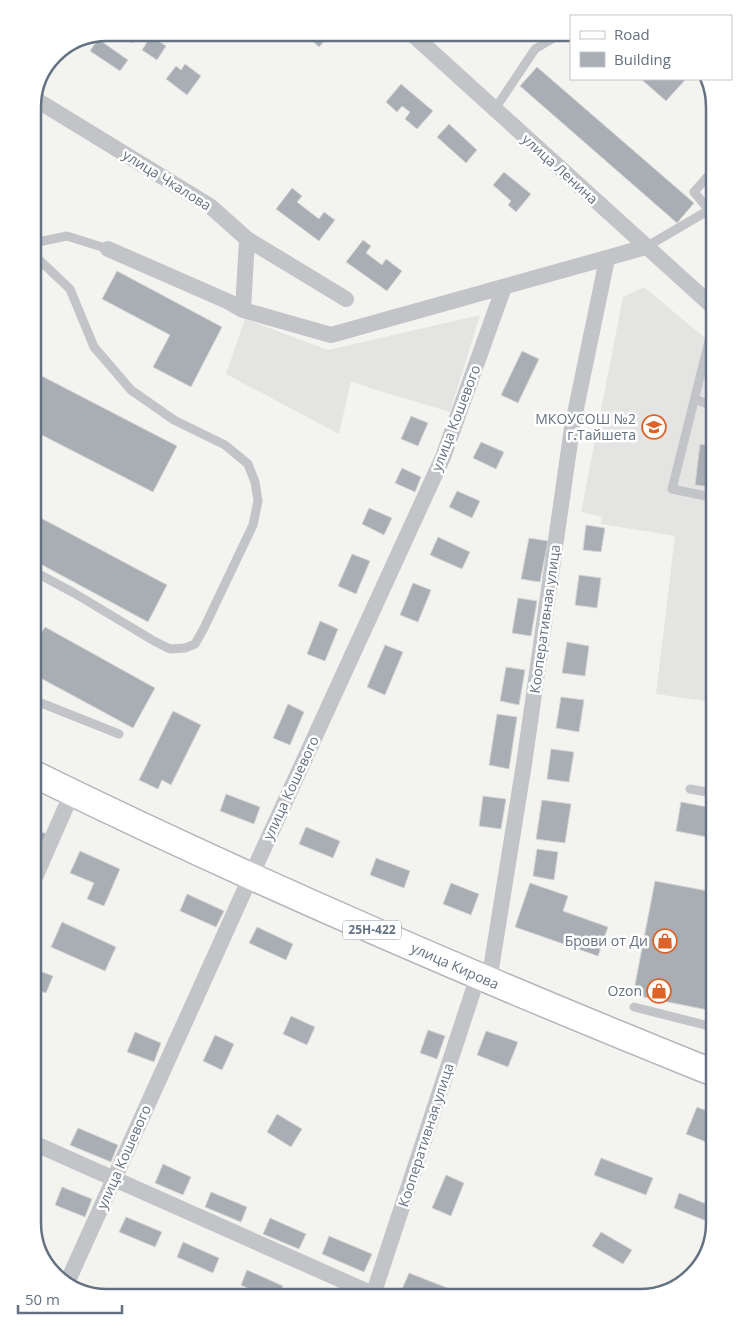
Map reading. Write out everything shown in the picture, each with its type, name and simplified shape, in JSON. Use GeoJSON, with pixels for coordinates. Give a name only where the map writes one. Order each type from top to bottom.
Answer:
{"type":"FeatureCollection","features":[{"type":"Feature","properties":{"kind":"main road","name":"улица Кирова"},"geometry":{"type":"LineString","coordinates":[[41,777],[251,876],[538,1002],[706,1070]]}},
{"type":"Feature","properties":{"kind":"street","name":"улица Ленина"},"geometry":{"type":"LineString","coordinates":[[420,41],[706,300]]}},
{"type":"Feature","properties":{"kind":"street","name":"улица Чкалова"},"geometry":{"type":"LineString","coordinates":[[41,103],[210,206],[247,239],[346,299]]}},
{"type":"Feature","properties":{"kind":"street"},"geometry":{"type":"LineString","coordinates":[[243,310],[247,239]]}},
{"type":"Feature","properties":{"kind":"street"},"geometry":{"type":"LineString","coordinates":[[108,249],[227,301],[243,310],[331,335],[646,247]]}},
{"type":"Feature","properties":{"kind":"street","name":"Кооперативная улица"},"geometry":{"type":"LineString","coordinates":[[376,1289],[484,978],[525,755],[572,428],[607,259]]}},
{"type":"Feature","properties":{"kind":"street","name":"улица Кошевого"},"geometry":{"type":"LineString","coordinates":[[70,1277],[443,457],[504,287]]}},
{"type":"Feature","properties":{"kind":"street"},"geometry":{"type":"LineString","coordinates":[[41,863],[72,792]]}},
{"type":"Feature","properties":{"kind":"street"},"geometry":{"type":"LineString","coordinates":[[41,1146],[363,1289]]}},
{"type":"Feature","properties":{"kind":"lane"},"geometry":{"type":"LineString","coordinates":[[495,109],[536,49],[549,41]]}},
{"type":"Feature","properties":{"kind":"lane"},"geometry":{"type":"LineString","coordinates":[[706,178],[694,192],[706,206]]}},
{"type":"Feature","properties":{"kind":"lane"},"geometry":{"type":"LineString","coordinates":[[646,247],[706,212]]}},
{"type":"Feature","properties":{"kind":"lane"},"geometry":{"type":"LineString","coordinates":[[41,241],[67,236],[108,249]]}},
{"type":"Feature","properties":{"kind":"lane"},"geometry":{"type":"LineString","coordinates":[[41,262],[70,289],[94,347],[131,390],[174,420],[225,445],[248,464],[255,482],[258,500],[253,525],[203,630],[195,644],[185,648],[170,649],[154,641],[41,575]]}},
{"type":"Feature","properties":{"kind":"lane"},"geometry":{"type":"LineString","coordinates":[[706,354],[672,489],[706,495]]}},
{"type":"Feature","properties":{"kind":"lane"},"geometry":{"type":"LineString","coordinates":[[695,399],[706,403]]}},
{"type":"Feature","properties":{"kind":"lane"},"geometry":{"type":"LineString","coordinates":[[41,702],[119,734]]}},
{"type":"Feature","properties":{"kind":"lane"},"geometry":{"type":"LineString","coordinates":[[690,789],[706,793]]}},
{"type":"Feature","properties":{"kind":"lane"},"geometry":{"type":"LineString","coordinates":[[634,1007],[706,1025]]}},
{"type":"Feature","properties":{"kind":"shaded area","name":"МКОУСОШ №2 г.Тайшета"},"geometry":{"type":"Polygon","coordinates":[[[644,287],[706,339],[706,701],[656,694],[675,536],[601,524],[602,517],[581,512],[623,297],[644,287]]]}},
{"type":"Feature","properties":{"kind":"shaded area"},"geometry":{"type":"Polygon","coordinates":[[[480,315],[450,412],[351,381],[339,434],[226,374],[245,319],[328,350],[480,315]]]}},
{"type":"Feature","properties":{"kind":"building"},"geometry":{"type":"Polygon","coordinates":[[[148,41],[158,41],[166,46],[157,60],[142,50],[148,41]]]}},
{"type":"Feature","properties":{"kind":"building"},"geometry":{"type":"Polygon","coordinates":[[[312,41],[324,41],[319,47],[312,41]]]}},
{"type":"Feature","properties":{"kind":"building"},"geometry":{"type":"Polygon","coordinates":[[[102,42],[128,60],[120,71],[90,51],[95,43],[102,42]]]}},
{"type":"Feature","properties":{"kind":"building"},"geometry":{"type":"Polygon","coordinates":[[[185,64],[201,76],[187,95],[166,79],[176,66],[181,70],[185,64]]]}},
{"type":"Feature","properties":{"kind":"building"},"geometry":{"type":"Polygon","coordinates":[[[537,67],[694,203],[677,223],[520,86],[537,67]]]}},
{"type":"Feature","properties":{"kind":"building"},"geometry":{"type":"Polygon","coordinates":[[[642,80],[685,80],[666,101],[642,80]]]}},
{"type":"Feature","properties":{"kind":"building"},"geometry":{"type":"Polygon","coordinates":[[[401,84],[433,111],[417,129],[405,119],[410,112],[402,106],[397,112],[386,102],[401,84]]]}},
{"type":"Feature","properties":{"kind":"building"},"geometry":{"type":"Polygon","coordinates":[[[449,124],[477,150],[466,163],[437,137],[449,124]]]}},
{"type":"Feature","properties":{"kind":"building"},"geometry":{"type":"Polygon","coordinates":[[[504,172],[531,194],[516,212],[508,205],[511,201],[493,185],[504,172]]]}},
{"type":"Feature","properties":{"kind":"building"},"geometry":{"type":"Polygon","coordinates":[[[292,188],[302,196],[297,202],[319,219],[324,212],[335,220],[319,241],[276,209],[292,188]]]}},
{"type":"Feature","properties":{"kind":"building"},"geometry":{"type":"Polygon","coordinates":[[[363,240],[371,246],[366,253],[382,265],[386,259],[402,271],[387,291],[346,262],[363,240]]]}},
{"type":"Feature","properties":{"kind":"building"},"geometry":{"type":"Polygon","coordinates":[[[117,271],[222,327],[191,387],[153,367],[170,335],[102,299],[117,271]]]}},
{"type":"Feature","properties":{"kind":"building"},"geometry":{"type":"Polygon","coordinates":[[[522,351],[539,359],[518,403],[501,395],[522,351]]]}},
{"type":"Feature","properties":{"kind":"building"},"geometry":{"type":"Polygon","coordinates":[[[41,376],[177,446],[153,492],[41,435],[41,376]]]}},
{"type":"Feature","properties":{"kind":"building"},"geometry":{"type":"Polygon","coordinates":[[[411,416],[428,423],[418,446],[401,439],[411,416]]]}},
{"type":"Feature","properties":{"kind":"building"},"geometry":{"type":"Polygon","coordinates":[[[481,442],[504,452],[496,469],[473,458],[481,442]]]}},
{"type":"Feature","properties":{"kind":"building"},"geometry":{"type":"Polygon","coordinates":[[[700,444],[706,445],[706,486],[695,485],[700,444]]]}},
{"type":"Feature","properties":{"kind":"building"},"geometry":{"type":"Polygon","coordinates":[[[402,468],[421,477],[415,492],[395,483],[402,468]]]}},
{"type":"Feature","properties":{"kind":"building"},"geometry":{"type":"Polygon","coordinates":[[[457,491],[480,501],[472,518],[449,507],[457,491]]]}},
{"type":"Feature","properties":{"kind":"building"},"geometry":{"type":"Polygon","coordinates":[[[369,508],[392,518],[384,535],[362,524],[369,508]]]}},
{"type":"Feature","properties":{"kind":"building"},"geometry":{"type":"Polygon","coordinates":[[[41,518],[167,585],[148,622],[41,564],[41,518]]]}},
{"type":"Feature","properties":{"kind":"building"},"geometry":{"type":"Polygon","coordinates":[[[586,525],[605,528],[601,552],[583,550],[586,525]]]}},
{"type":"Feature","properties":{"kind":"building"},"geometry":{"type":"Polygon","coordinates":[[[438,537],[470,552],[462,569],[430,555],[438,537]]]}},
{"type":"Feature","properties":{"kind":"building"},"geometry":{"type":"Polygon","coordinates":[[[529,538],[548,541],[540,582],[521,579],[529,538]]]}},
{"type":"Feature","properties":{"kind":"building"},"geometry":{"type":"Polygon","coordinates":[[[352,554],[370,561],[356,594],[338,586],[352,554]]]}},
{"type":"Feature","properties":{"kind":"building"},"geometry":{"type":"Polygon","coordinates":[[[579,575],[601,578],[597,608],[575,605],[579,575]]]}},
{"type":"Feature","properties":{"kind":"building"},"geometry":{"type":"Polygon","coordinates":[[[413,583],[431,590],[418,622],[400,615],[413,583]]]}},
{"type":"Feature","properties":{"kind":"building"},"geometry":{"type":"Polygon","coordinates":[[[518,598],[537,601],[531,636],[512,633],[518,598]]]}},
{"type":"Feature","properties":{"kind":"building"},"geometry":{"type":"Polygon","coordinates":[[[320,621],[338,629],[325,661],[307,654],[320,621]]]}},
{"type":"Feature","properties":{"kind":"building"},"geometry":{"type":"Polygon","coordinates":[[[45,627],[155,688],[133,728],[41,678],[41,633],[45,627]]]}},
{"type":"Feature","properties":{"kind":"building"},"geometry":{"type":"Polygon","coordinates":[[[567,642],[589,646],[585,676],[562,673],[567,642]]]}},
{"type":"Feature","properties":{"kind":"building"},"geometry":{"type":"Polygon","coordinates":[[[385,645],[403,652],[385,695],[367,687],[385,645]]]}},
{"type":"Feature","properties":{"kind":"building"},"geometry":{"type":"Polygon","coordinates":[[[506,667],[525,670],[519,705],[500,701],[506,667]]]}},
{"type":"Feature","properties":{"kind":"building"},"geometry":{"type":"Polygon","coordinates":[[[561,697],[584,700],[579,732],[556,728],[561,697]]]}},
{"type":"Feature","properties":{"kind":"building"},"geometry":{"type":"Polygon","coordinates":[[[288,704],[304,712],[290,745],[273,738],[288,704]]]}},
{"type":"Feature","properties":{"kind":"building"},"geometry":{"type":"Polygon","coordinates":[[[173,711],[201,725],[171,785],[162,780],[158,789],[139,780],[173,711]]]}},
{"type":"Feature","properties":{"kind":"building"},"geometry":{"type":"Polygon","coordinates":[[[497,714],[517,717],[509,769],[489,765],[497,714]]]}},
{"type":"Feature","properties":{"kind":"building"},"geometry":{"type":"Polygon","coordinates":[[[551,749],[574,752],[569,782],[547,779],[551,749]]]}},
{"type":"Feature","properties":{"kind":"building"},"geometry":{"type":"Polygon","coordinates":[[[226,794],[260,807],[254,824],[220,811],[226,794]]]}},
{"type":"Feature","properties":{"kind":"building"},"geometry":{"type":"Polygon","coordinates":[[[483,796],[506,799],[501,829],[479,826],[483,796]]]}},
{"type":"Feature","properties":{"kind":"building"},"geometry":{"type":"Polygon","coordinates":[[[542,800],[571,804],[565,843],[536,839],[542,800]]]}},
{"type":"Feature","properties":{"kind":"building"},"geometry":{"type":"Polygon","coordinates":[[[681,802],[706,807],[706,837],[676,831],[681,802]]]}},
{"type":"Feature","properties":{"kind":"building"},"geometry":{"type":"Polygon","coordinates":[[[306,827],[340,841],[333,858],[299,844],[306,827]]]}},
{"type":"Feature","properties":{"kind":"building"},"geometry":{"type":"Polygon","coordinates":[[[41,832],[47,834],[41,847],[41,832]]]}},
{"type":"Feature","properties":{"kind":"building"},"geometry":{"type":"Polygon","coordinates":[[[537,849],[558,852],[554,880],[533,876],[537,849]]]}},
{"type":"Feature","properties":{"kind":"building"},"geometry":{"type":"Polygon","coordinates":[[[80,851],[120,869],[104,906],[87,899],[94,883],[70,873],[80,851]]]}},
{"type":"Feature","properties":{"kind":"building"},"geometry":{"type":"Polygon","coordinates":[[[376,858],[410,871],[404,888],[370,875],[376,858]]]}},
{"type":"Feature","properties":{"kind":"building"},"geometry":{"type":"Polygon","coordinates":[[[655,881],[706,891],[706,1010],[633,995],[655,881]]]}},
{"type":"Feature","properties":{"kind":"building"},"geometry":{"type":"Polygon","coordinates":[[[451,883],[479,894],[471,915],[443,904],[451,883]]]}},
{"type":"Feature","properties":{"kind":"building"},"geometry":{"type":"Polygon","coordinates":[[[530,883],[568,896],[563,911],[608,927],[598,956],[515,927],[530,883]]]}},
{"type":"Feature","properties":{"kind":"building"},"geometry":{"type":"Polygon","coordinates":[[[187,894],[224,911],[216,927],[180,911],[187,894]]]}},
{"type":"Feature","properties":{"kind":"building"},"geometry":{"type":"Polygon","coordinates":[[[62,922],[116,947],[105,971],[51,947],[62,922]]]}},
{"type":"Feature","properties":{"kind":"building"},"geometry":{"type":"Polygon","coordinates":[[[257,927],[293,944],[286,960],[249,943],[257,927]]]}},
{"type":"Feature","properties":{"kind":"building"},"geometry":{"type":"Polygon","coordinates":[[[41,972],[53,976],[46,993],[41,991],[41,972]]]}},
{"type":"Feature","properties":{"kind":"building"},"geometry":{"type":"Polygon","coordinates":[[[291,1016],[315,1027],[307,1045],[283,1034],[291,1016]]]}},
{"type":"Feature","properties":{"kind":"building"},"geometry":{"type":"Polygon","coordinates":[[[428,1030],[445,1036],[437,1059],[420,1053],[428,1030]]]}},
{"type":"Feature","properties":{"kind":"building"},"geometry":{"type":"Polygon","coordinates":[[[486,1031],[518,1042],[508,1067],[477,1055],[486,1031]]]}},
{"type":"Feature","properties":{"kind":"building"},"geometry":{"type":"Polygon","coordinates":[[[135,1032],[161,1043],[154,1062],[127,1052],[135,1032]]]}},
{"type":"Feature","properties":{"kind":"building"},"geometry":{"type":"Polygon","coordinates":[[[215,1035],[234,1044],[222,1070],[203,1061],[215,1035]]]}},
{"type":"Feature","properties":{"kind":"building"},"geometry":{"type":"Polygon","coordinates":[[[697,1107],[706,1111],[706,1142],[686,1134],[697,1107]]]}},
{"type":"Feature","properties":{"kind":"building"},"geometry":{"type":"Polygon","coordinates":[[[277,1114],[302,1129],[291,1147],[267,1132],[277,1114]]]}},
{"type":"Feature","properties":{"kind":"building"},"geometry":{"type":"Polygon","coordinates":[[[78,1128],[118,1145],[111,1162],[70,1145],[78,1128]]]}},
{"type":"Feature","properties":{"kind":"building"},"geometry":{"type":"Polygon","coordinates":[[[601,1158],[653,1178],[646,1195],[594,1175],[601,1158]]]}},
{"type":"Feature","properties":{"kind":"building"},"geometry":{"type":"Polygon","coordinates":[[[163,1164],[191,1177],[183,1195],[155,1183],[163,1164]]]}},
{"type":"Feature","properties":{"kind":"building"},"geometry":{"type":"Polygon","coordinates":[[[446,1175],[464,1183],[451,1216],[432,1208],[446,1175]]]}},
{"type":"Feature","properties":{"kind":"building"},"geometry":{"type":"Polygon","coordinates":[[[62,1187],[92,1199],[85,1217],[55,1205],[62,1187]]]}},
{"type":"Feature","properties":{"kind":"building"},"geometry":{"type":"Polygon","coordinates":[[[211,1192],[247,1207],[241,1222],[205,1207],[211,1192]]]}},
{"type":"Feature","properties":{"kind":"building"},"geometry":{"type":"Polygon","coordinates":[[[679,1193],[706,1204],[706,1221],[674,1208],[679,1193]]]}},
{"type":"Feature","properties":{"kind":"building"},"geometry":{"type":"Polygon","coordinates":[[[126,1217],[162,1232],[155,1247],[119,1232],[126,1217]]]}},
{"type":"Feature","properties":{"kind":"building"},"geometry":{"type":"Polygon","coordinates":[[[270,1218],[306,1234],[299,1249],[263,1234],[270,1218]]]}},
{"type":"Feature","properties":{"kind":"building"},"geometry":{"type":"Polygon","coordinates":[[[601,1232],[632,1250],[623,1264],[592,1246],[601,1232]]]}},
{"type":"Feature","properties":{"kind":"building"},"geometry":{"type":"Polygon","coordinates":[[[329,1236],[372,1254],[364,1272],[322,1254],[329,1236]]]}},
{"type":"Feature","properties":{"kind":"building"},"geometry":{"type":"Polygon","coordinates":[[[183,1242],[219,1258],[213,1273],[177,1257],[183,1242]]]}},
{"type":"Feature","properties":{"kind":"building"},"geometry":{"type":"Polygon","coordinates":[[[247,1270],[283,1286],[282,1289],[250,1289],[241,1285],[247,1270]]]}},
{"type":"Feature","properties":{"kind":"building"},"geometry":{"type":"Polygon","coordinates":[[[409,1273],[450,1289],[402,1289],[409,1273]]]}},
{"type":"Feature","properties":{"kind":"place","name":"МКОУСОШ №2 г.Тайшета"},"geometry":{"type":"Point","coordinates":[654,427]}},
{"type":"Feature","properties":{"kind":"place","name":"Брови от Ди"},"geometry":{"type":"Point","coordinates":[665,941]}},
{"type":"Feature","properties":{"kind":"place","name":"Ozon"},"geometry":{"type":"Point","coordinates":[659,991]}}]}
